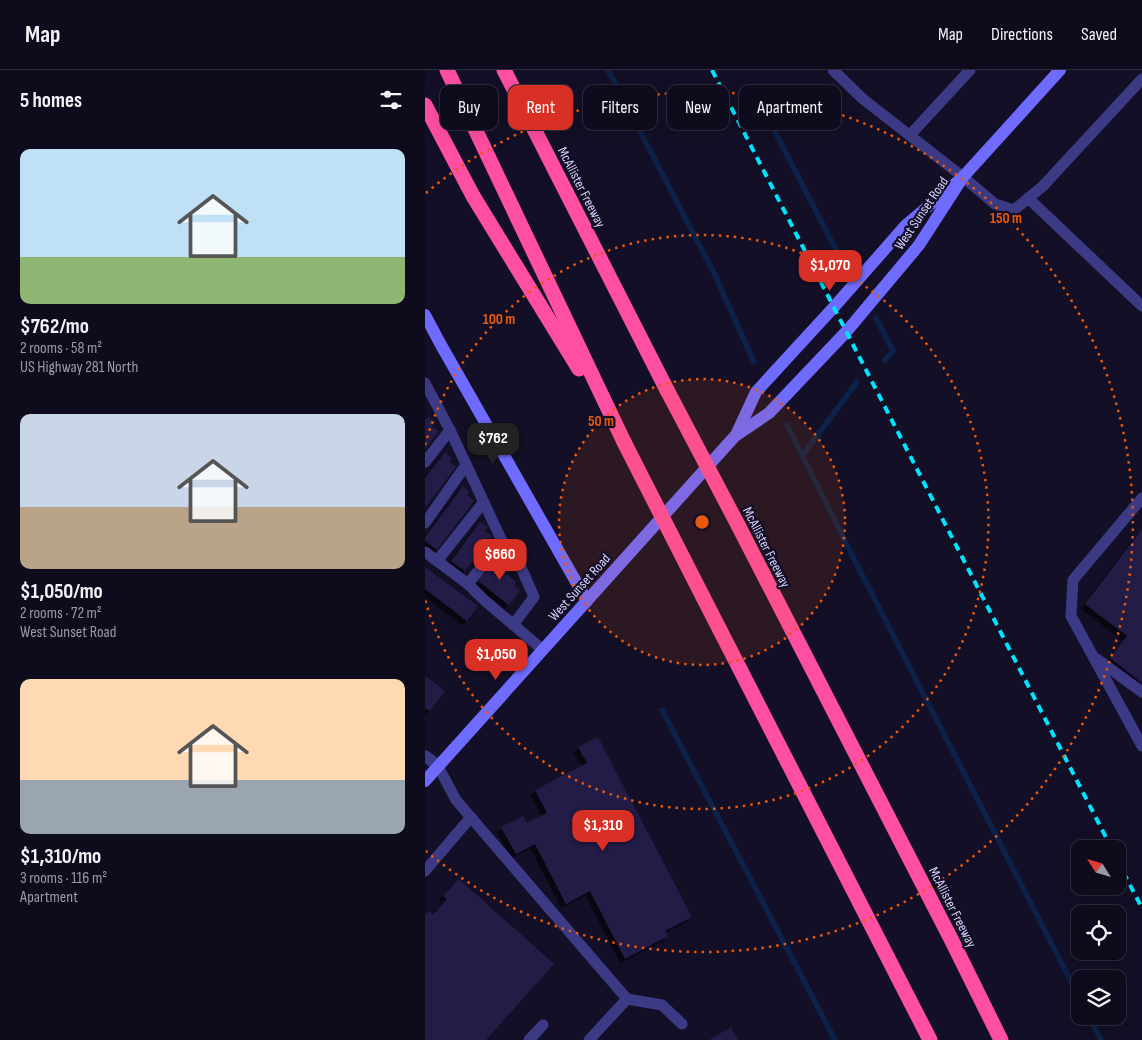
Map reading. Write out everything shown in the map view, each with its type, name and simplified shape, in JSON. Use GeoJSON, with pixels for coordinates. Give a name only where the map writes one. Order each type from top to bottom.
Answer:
{"type":"FeatureCollection","features":[{"type":"Feature","properties":{"kind":"highway"},"geometry":{"type":"LineString","coordinates":[[447,70],[623,442],[929,1040]]}},
{"type":"Feature","properties":{"kind":"highway","name":"McAllister Freeway"},"geometry":{"type":"LineString","coordinates":[[504,70],[1001,1040]]}},
{"type":"Feature","properties":{"kind":"highway"},"geometry":{"type":"LineString","coordinates":[[425,105],[473,196],[623,442]]}},
{"type":"Feature","properties":{"kind":"main road","name":"West Sunset Road"},"geometry":{"type":"LineString","coordinates":[[735,436],[756,392],[906,225],[963,177],[1060,70]]}},
{"type":"Feature","properties":{"kind":"main road","name":"West Sunset Road"},"geometry":{"type":"LineString","coordinates":[[425,781],[735,436],[769,413],[847,331],[919,245],[963,177]]}},
{"type":"Feature","properties":{"kind":"main road"},"geometry":{"type":"LineString","coordinates":[[425,315],[587,601]]}},
{"type":"Feature","properties":{"kind":"street"},"geometry":{"type":"LineString","coordinates":[[425,756],[438,766]]}},
{"type":"Feature","properties":{"kind":"lane"},"geometry":{"type":"LineString","coordinates":[[833,70],[863,99],[995,204],[1014,210],[1043,186],[1142,79]]}},
{"type":"Feature","properties":{"kind":"lane"},"geometry":{"type":"LineString","coordinates":[[910,135],[969,70]]}},
{"type":"Feature","properties":{"kind":"lane"},"geometry":{"type":"LineString","coordinates":[[1028,198],[1142,306]]}},
{"type":"Feature","properties":{"kind":"lane"},"geometry":{"type":"LineString","coordinates":[[425,383],[450,430],[502,541],[520,565],[535,598],[513,625]]}},
{"type":"Feature","properties":{"kind":"lane"},"geometry":{"type":"LineString","coordinates":[[425,407],[432,398]]}},
{"type":"Feature","properties":{"kind":"lane"},"geometry":{"type":"LineString","coordinates":[[425,462],[450,430]]}},
{"type":"Feature","properties":{"kind":"lane"},"geometry":{"type":"LineString","coordinates":[[425,523],[466,465]]}},
{"type":"Feature","properties":{"kind":"lane"},"geometry":{"type":"LineString","coordinates":[[1142,498],[1073,580],[1071,616],[1142,746]]}},
{"type":"Feature","properties":{"kind":"lane"},"geometry":{"type":"LineString","coordinates":[[437,561],[483,503]]}},
{"type":"Feature","properties":{"kind":"lane"},"geometry":{"type":"LineString","coordinates":[[468,584],[502,541]]}},
{"type":"Feature","properties":{"kind":"lane"},"geometry":{"type":"LineString","coordinates":[[425,552],[468,584],[543,650]]}},
{"type":"Feature","properties":{"kind":"lane"},"geometry":{"type":"LineString","coordinates":[[1093,656],[1142,692]]}},
{"type":"Feature","properties":{"kind":"lane"},"geometry":{"type":"LineString","coordinates":[[438,766],[456,800],[627,999],[662,1005],[682,1024]]}},
{"type":"Feature","properties":{"kind":"lane"},"geometry":{"type":"LineString","coordinates":[[425,871],[471,817]]}},
{"type":"Feature","properties":{"kind":"lane"},"geometry":{"type":"LineString","coordinates":[[589,1040],[627,999]]}},
{"type":"Feature","properties":{"kind":"lane"},"geometry":{"type":"LineString","coordinates":[[529,1040],[543,1024]]}},
{"type":"Feature","properties":{"kind":"building"},"geometry":{"type":"Polygon","coordinates":[[[428,417],[435,422],[432,426],[439,431],[425,450],[425,420],[428,417]]]}},
{"type":"Feature","properties":{"kind":"building"},"geometry":{"type":"Polygon","coordinates":[[[445,452],[452,458],[449,461],[456,467],[425,508],[425,478],[445,452]]]}},
{"type":"Feature","properties":{"kind":"building"},"geometry":{"type":"Polygon","coordinates":[[[463,486],[470,492],[467,495],[474,501],[437,550],[425,541],[425,537],[463,486]]]}},
{"type":"Feature","properties":{"kind":"building"},"geometry":{"type":"Polygon","coordinates":[[[480,522],[488,527],[485,531],[492,536],[465,571],[451,561],[480,522]]]}},
{"type":"Feature","properties":{"kind":"building"},"geometry":{"type":"Polygon","coordinates":[[[1142,529],[1142,683],[1110,658],[1127,636],[1085,604],[1142,529]]]}},
{"type":"Feature","properties":{"kind":"building"},"geometry":{"type":"Polygon","coordinates":[[[500,552],[504,555],[501,559],[508,564],[503,571],[516,582],[514,585],[520,590],[509,605],[478,581],[500,552]]]}},
{"type":"Feature","properties":{"kind":"building"},"geometry":{"type":"Polygon","coordinates":[[[425,567],[478,606],[467,621],[425,589],[425,567]]]}},
{"type":"Feature","properties":{"kind":"building"},"geometry":{"type":"Polygon","coordinates":[[[425,676],[445,691],[430,711],[425,708],[425,676]]]}},
{"type":"Feature","properties":{"kind":"building"},"geometry":{"type":"Polygon","coordinates":[[[598,737],[692,917],[665,931],[668,936],[625,959],[590,891],[566,904],[535,844],[516,854],[501,827],[523,816],[527,823],[547,813],[535,790],[587,763],[578,747],[598,737]]]}},
{"type":"Feature","properties":{"kind":"building"},"geometry":{"type":"Polygon","coordinates":[[[459,879],[554,964],[486,1040],[425,1040],[425,915],[429,911],[433,915],[447,899],[443,896],[459,879]]]}},
{"type":"Feature","properties":{"kind":"building"},"geometry":{"type":"Polygon","coordinates":[[[731,1027],[738,1040],[709,1040],[731,1027]]]}},
{"type":"Feature","properties":{"kind":"waterway"},"geometry":{"type":"LineString","coordinates":[[608,70],[714,273],[754,362]]}},
{"type":"Feature","properties":{"kind":"waterway"},"geometry":{"type":"LineString","coordinates":[[774,130],[848,273]]}},
{"type":"Feature","properties":{"kind":"waterway"},"geometry":{"type":"LineString","coordinates":[[876,318],[893,351],[885,360]]}},
{"type":"Feature","properties":{"kind":"waterway"},"geometry":{"type":"LineString","coordinates":[[802,456],[857,382]]}},
{"type":"Feature","properties":{"kind":"waterway"},"geometry":{"type":"LineString","coordinates":[[787,425],[1071,981]]}},
{"type":"Feature","properties":{"kind":"waterway"},"geometry":{"type":"LineString","coordinates":[[662,710],[835,1040]]}},
{"type":"Feature","properties":{"kind":"waterway"},"geometry":{"type":"LineString","coordinates":[[1094,1025],[1101,1040]]}},
{"type":"Feature","properties":{"kind":"railway"},"geometry":{"type":"LineString","coordinates":[[712,70],[1107,840]]}},
{"type":"Feature","properties":{"kind":"railway"},"geometry":{"type":"LineString","coordinates":[[1126,877],[1142,908]]}}]}
